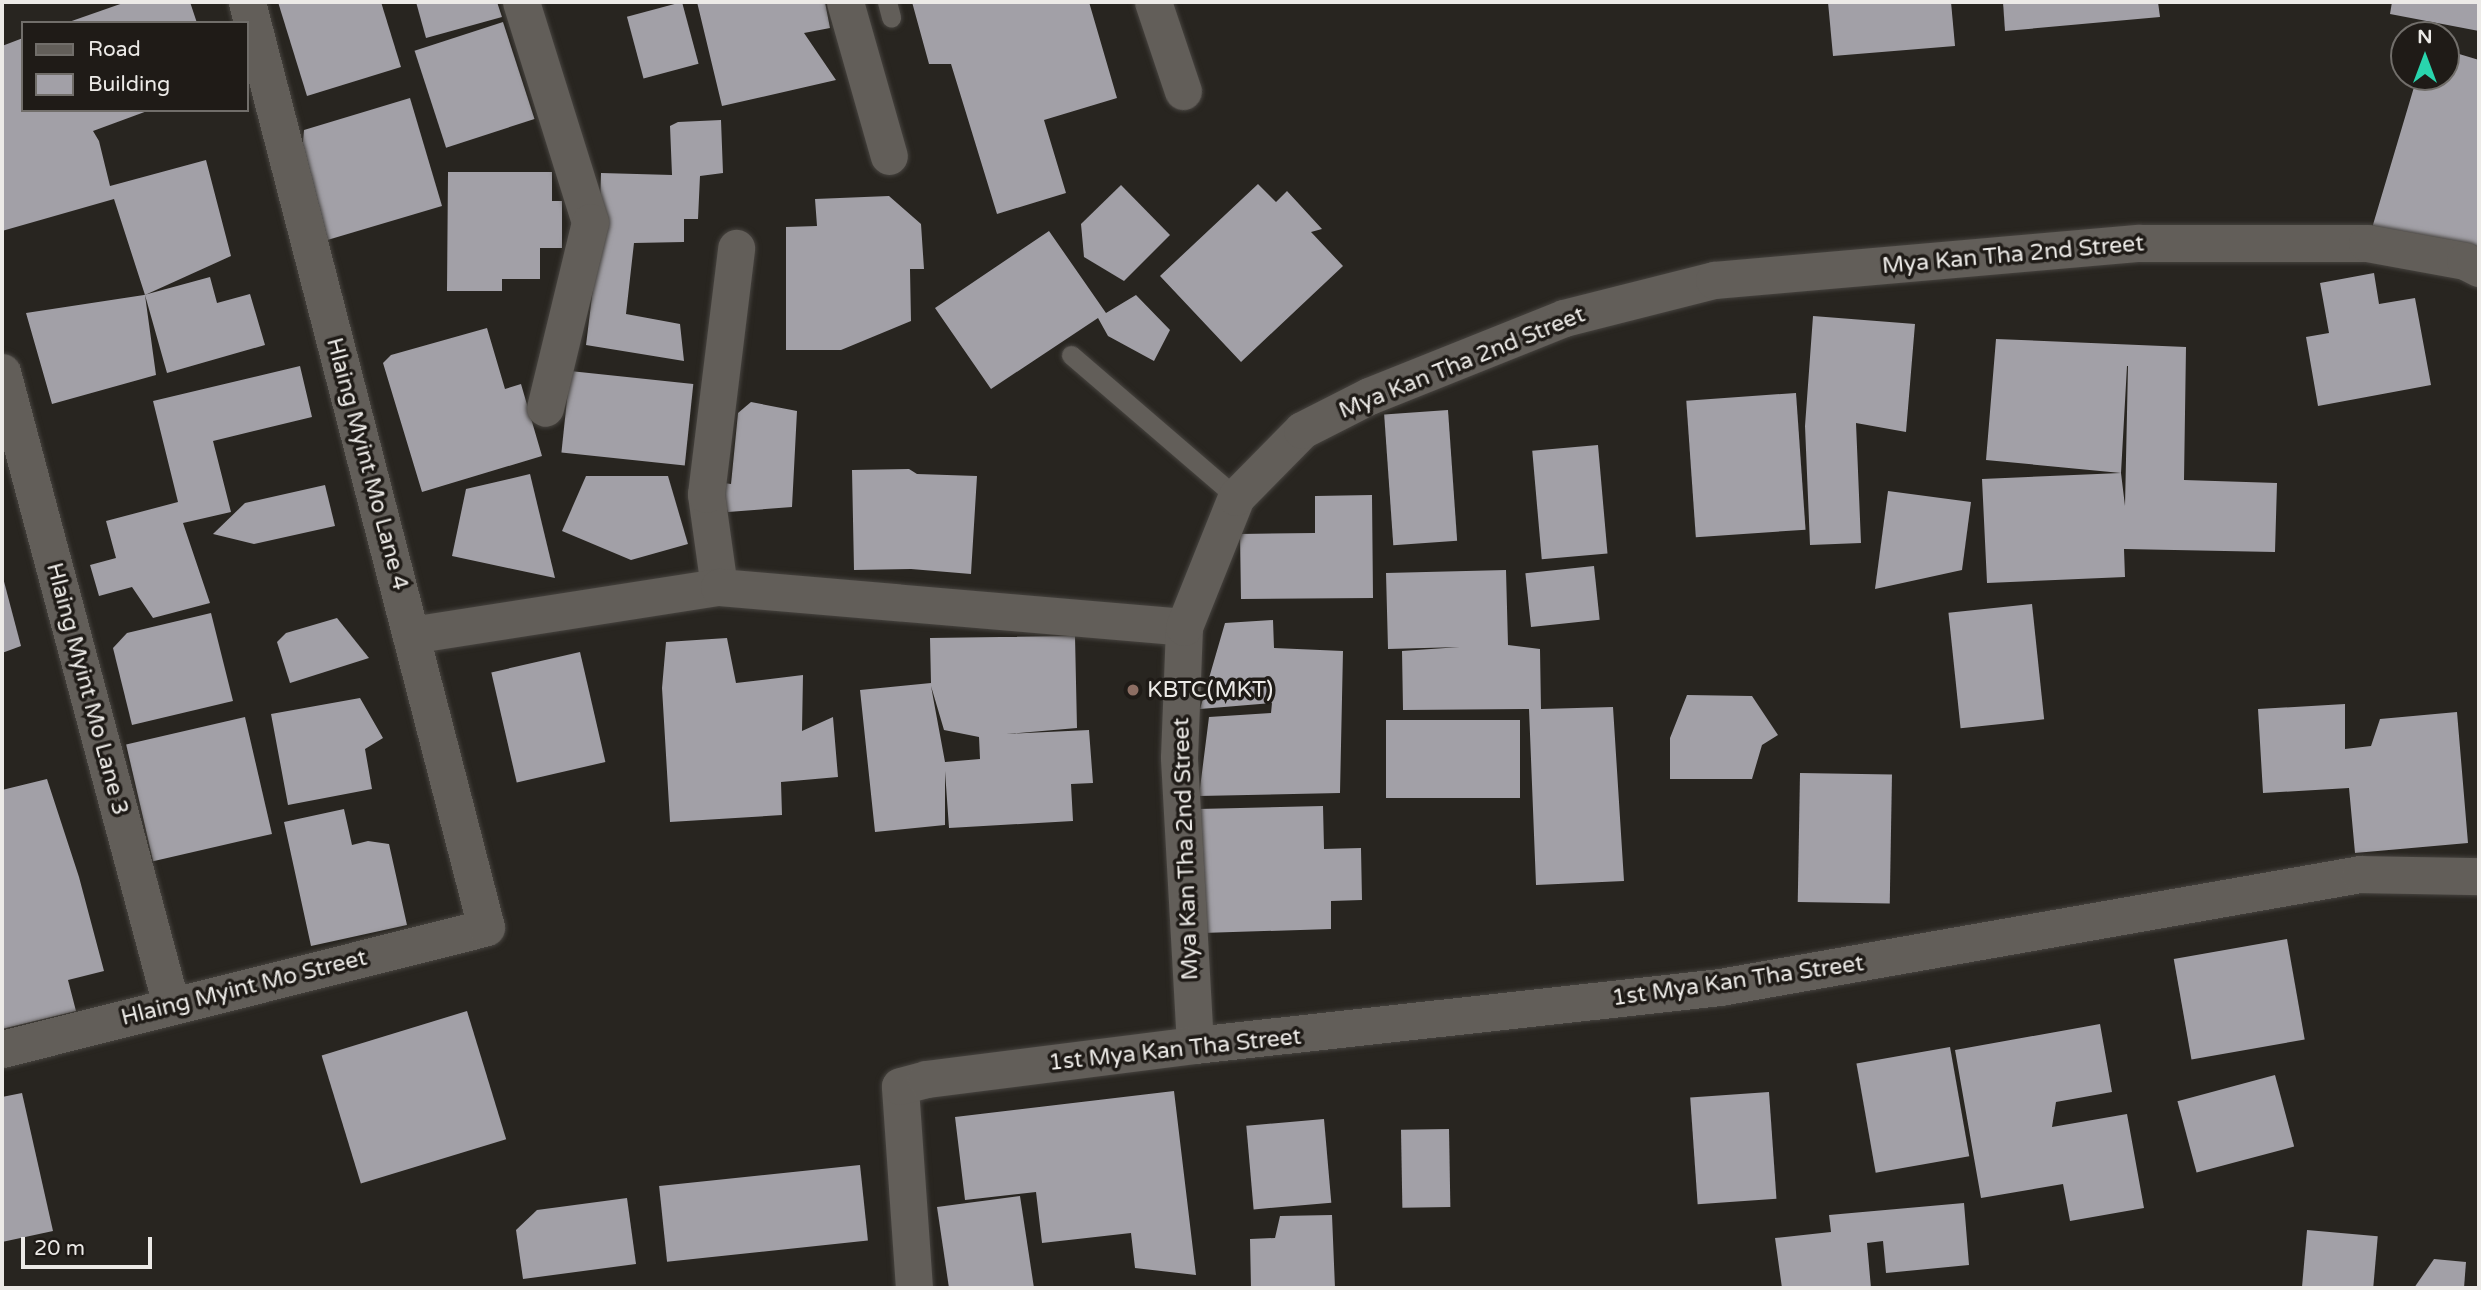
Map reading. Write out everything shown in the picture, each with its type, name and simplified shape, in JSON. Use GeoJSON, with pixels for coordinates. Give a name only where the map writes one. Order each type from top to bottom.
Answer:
{"type":"FeatureCollection","features":[{"type":"Feature","properties":{"kind":"street","name":"Hlaing Myint Mo Lane 4"},"geometry":{"type":"LineString","coordinates":[[247,2],[486,927]]}},
{"type":"Feature","properties":{"kind":"street"},"geometry":{"type":"LineString","coordinates":[[521,2],[590,222],[545,408]]}},
{"type":"Feature","properties":{"kind":"street"},"geometry":{"type":"LineString","coordinates":[[845,2],[889,156]]}},
{"type":"Feature","properties":{"kind":"street"},"geometry":{"type":"LineString","coordinates":[[1153,2],[1183,90]]}},
{"type":"Feature","properties":{"kind":"street","name":"Mya Kan Tha 2nd Street"},"geometry":{"type":"LineString","coordinates":[[1195,1045],[1179,757],[1184,627],[1236,497],[1302,430],[1369,396],[1563,318],[1714,280],[2139,243],[2367,243],[2465,261],[2479,268]]}},
{"type":"Feature","properties":{"kind":"street"},"geometry":{"type":"LineString","coordinates":[[719,587],[706,494],[736,248]]}},
{"type":"Feature","properties":{"kind":"street","name":"Hlaing Myint Mo Lane 3"},"geometry":{"type":"LineString","coordinates":[[2,372],[171,1006]]}},
{"type":"Feature","properties":{"kind":"street"},"geometry":{"type":"LineString","coordinates":[[411,635],[719,587],[1184,627]]}},
{"type":"Feature","properties":{"kind":"street","name":"1st Mya Kan Tha Street"},"geometry":{"type":"LineString","coordinates":[[914,1288],[900,1086],[926,1079],[1195,1045],[1720,987],[2360,874],[2479,876]]}},
{"type":"Feature","properties":{"kind":"street","name":"Hlaing Myint Mo Street"},"geometry":{"type":"LineString","coordinates":[[2,1049],[486,927]]}},
{"type":"Feature","properties":{"kind":"lane"},"geometry":{"type":"LineString","coordinates":[[1071,355],[1236,497]]}},
{"type":"Feature","properties":{"kind":"building"},"geometry":{"type":"Polygon","coordinates":[[[126,2],[190,2],[196,21],[72,21],[126,2]]]}},
{"type":"Feature","properties":{"kind":"building"},"geometry":{"type":"Polygon","coordinates":[[[278,2],[381,2],[401,67],[307,96],[278,2]]]}},
{"type":"Feature","properties":{"kind":"building"},"geometry":{"type":"Polygon","coordinates":[[[416,2],[497,2],[502,17],[426,38],[416,2]]]}},
{"type":"Feature","properties":{"kind":"building"},"geometry":{"type":"Polygon","coordinates":[[[682,2],[699,64],[644,79],[627,17],[682,2]]]}},
{"type":"Feature","properties":{"kind":"building"},"geometry":{"type":"Polygon","coordinates":[[[697,2],[825,2],[830,28],[804,33],[836,80],[722,106],[697,2]]]}},
{"type":"Feature","properties":{"kind":"building"},"geometry":{"type":"Polygon","coordinates":[[[912,2],[1089,2],[1117,98],[1044,120],[1066,193],[997,214],[951,64],[929,64],[912,2]]]}},
{"type":"Feature","properties":{"kind":"building"},"geometry":{"type":"Polygon","coordinates":[[[1828,2],[1951,2],[1955,46],[1833,56],[1828,2]]]}},
{"type":"Feature","properties":{"kind":"building"},"geometry":{"type":"Polygon","coordinates":[[[2003,2],[2158,2],[2160,17],[2005,31],[2003,2]]]}},
{"type":"Feature","properties":{"kind":"building"},"geometry":{"type":"Polygon","coordinates":[[[2392,2],[2479,2],[2479,31],[2460,27],[2460,21],[2427,21],[2390,14],[2392,2]]]}},
{"type":"Feature","properties":{"kind":"building"},"geometry":{"type":"Polygon","coordinates":[[[503,22],[535,119],[446,148],[415,51],[503,22]]]}},
{"type":"Feature","properties":{"kind":"building"},"geometry":{"type":"Polygon","coordinates":[[[21,39],[21,112],[145,112],[93,131],[99,141],[110,186],[206,160],[231,256],[145,295],[114,199],[2,231],[2,46],[21,39]]]}},
{"type":"Feature","properties":{"kind":"building"},"geometry":{"type":"Polygon","coordinates":[[[2460,54],[2479,60],[2479,259],[2372,228],[2413,91],[2460,91],[2460,54]]]}},
{"type":"Feature","properties":{"kind":"building"},"geometry":{"type":"Polygon","coordinates":[[[410,98],[442,206],[324,241],[301,164],[304,130],[410,98]]]}},
{"type":"Feature","properties":{"kind":"building"},"geometry":{"type":"Polygon","coordinates":[[[721,120],[723,173],[700,176],[698,219],[684,219],[684,242],[634,243],[626,314],[680,324],[684,361],[586,345],[599,239],[601,173],[672,175],[670,126],[678,122],[721,120]]]}},
{"type":"Feature","properties":{"kind":"building"},"geometry":{"type":"Polygon","coordinates":[[[448,172],[552,172],[552,201],[562,201],[562,248],[540,248],[540,279],[502,279],[502,291],[447,291],[448,172]]]}},
{"type":"Feature","properties":{"kind":"building"},"geometry":{"type":"Polygon","coordinates":[[[1258,184],[1276,202],[1287,191],[1322,229],[1311,232],[1343,266],[1241,362],[1160,276],[1258,184]]]}},
{"type":"Feature","properties":{"kind":"building"},"geometry":{"type":"Polygon","coordinates":[[[1121,185],[1170,235],[1124,281],[1084,257],[1081,224],[1121,185]]]}},
{"type":"Feature","properties":{"kind":"building"},"geometry":{"type":"Polygon","coordinates":[[[889,196],[921,224],[924,269],[910,269],[911,321],[841,350],[786,350],[786,227],[817,226],[815,199],[889,196]]]}},
{"type":"Feature","properties":{"kind":"building"},"geometry":{"type":"Polygon","coordinates":[[[1049,231],[1106,313],[1136,295],[1170,330],[1154,361],[1108,336],[1098,318],[991,389],[935,308],[1049,231]]]}},
{"type":"Feature","properties":{"kind":"building"},"geometry":{"type":"Polygon","coordinates":[[[2374,273],[2379,304],[2415,298],[2431,385],[2318,406],[2306,337],[2329,333],[2320,283],[2374,273]]]}},
{"type":"Feature","properties":{"kind":"building"},"geometry":{"type":"Polygon","coordinates":[[[210,277],[217,303],[250,294],[265,345],[167,373],[145,295],[156,375],[52,404],[26,313],[144,295],[210,277]]]}},
{"type":"Feature","properties":{"kind":"building"},"geometry":{"type":"Polygon","coordinates":[[[1813,316],[1915,324],[1906,432],[1856,423],[1861,543],[1810,545],[1805,426],[1813,316]]]}},
{"type":"Feature","properties":{"kind":"building"},"geometry":{"type":"Polygon","coordinates":[[[487,328],[505,389],[521,384],[542,456],[422,492],[383,363],[391,355],[487,328]]]}},
{"type":"Feature","properties":{"kind":"building"},"geometry":{"type":"Polygon","coordinates":[[[1996,339],[2186,347],[2184,480],[2277,483],[2275,552],[2124,549],[2125,577],[1987,583],[1982,479],[2121,473],[1986,460],[1996,339]],[[2128,366],[2121,473],[2125,506],[2128,366]]]}},
{"type":"Feature","properties":{"kind":"building"},"geometry":{"type":"Polygon","coordinates":[[[300,366],[312,417],[213,441],[231,512],[183,523],[210,603],[153,618],[132,587],[99,596],[90,565],[116,558],[106,521],[178,502],[153,401],[300,366]]]}},
{"type":"Feature","properties":{"kind":"building"},"geometry":{"type":"Polygon","coordinates":[[[570,371],[693,384],[685,466],[561,453],[570,371]]]}},
{"type":"Feature","properties":{"kind":"building"},"geometry":{"type":"Polygon","coordinates":[[[1796,393],[1806,530],[1696,537],[1686,401],[1796,393]]]}},
{"type":"Feature","properties":{"kind":"building"},"geometry":{"type":"Polygon","coordinates":[[[751,402],[797,411],[792,507],[728,512],[716,482],[731,484],[738,413],[751,402]]]}},
{"type":"Feature","properties":{"kind":"building"},"geometry":{"type":"Polygon","coordinates":[[[1448,410],[1457,541],[1393,545],[1384,414],[1448,410]]]}},
{"type":"Feature","properties":{"kind":"building"},"geometry":{"type":"Polygon","coordinates":[[[1598,445],[1607,554],[1542,559],[1532,451],[1598,445]]]}},
{"type":"Feature","properties":{"kind":"building"},"geometry":{"type":"Polygon","coordinates":[[[909,469],[917,474],[977,476],[971,574],[911,569],[854,570],[852,470],[909,469]]]}},
{"type":"Feature","properties":{"kind":"building"},"geometry":{"type":"Polygon","coordinates":[[[530,474],[555,578],[452,556],[466,489],[530,474]]]}},
{"type":"Feature","properties":{"kind":"building"},"geometry":{"type":"Polygon","coordinates":[[[586,476],[668,476],[688,544],[631,560],[562,531],[586,476]]]}},
{"type":"Feature","properties":{"kind":"building"},"geometry":{"type":"Polygon","coordinates":[[[325,485],[335,526],[254,544],[213,534],[245,503],[325,485]]]}},
{"type":"Feature","properties":{"kind":"building"},"geometry":{"type":"Polygon","coordinates":[[[1888,491],[1971,502],[1962,570],[1875,589],[1888,491]]]}},
{"type":"Feature","properties":{"kind":"building"},"geometry":{"type":"Polygon","coordinates":[[[1372,495],[1373,598],[1241,599],[1240,534],[1315,533],[1315,496],[1372,495]]]}},
{"type":"Feature","properties":{"kind":"building"},"geometry":{"type":"Polygon","coordinates":[[[1594,566],[1600,620],[1531,627],[1525,573],[1594,566]]]}},
{"type":"Feature","properties":{"kind":"building"},"geometry":{"type":"Polygon","coordinates":[[[1506,570],[1508,645],[1540,649],[1541,709],[1613,707],[1624,881],[1536,885],[1529,709],[1403,710],[1402,651],[1460,647],[1388,649],[1386,573],[1506,570]]]}},
{"type":"Feature","properties":{"kind":"building"},"geometry":{"type":"Polygon","coordinates":[[[2,574],[21,646],[2,653],[2,574]]]}},
{"type":"Feature","properties":{"kind":"building"},"geometry":{"type":"Polygon","coordinates":[[[2032,604],[2044,719],[1961,728],[1948,613],[2032,604]]]}},
{"type":"Feature","properties":{"kind":"building"},"geometry":{"type":"Polygon","coordinates":[[[211,613],[233,701],[132,725],[113,648],[127,633],[211,613]]]}},
{"type":"Feature","properties":{"kind":"building"},"geometry":{"type":"Polygon","coordinates":[[[337,618],[369,658],[290,683],[277,642],[286,633],[337,618]]]}},
{"type":"Feature","properties":{"kind":"building"},"geometry":{"type":"Polygon","coordinates":[[[1273,620],[1274,648],[1343,651],[1340,793],[1199,796],[1209,717],[1271,713],[1272,703],[1200,709],[1225,623],[1273,620]]]}},
{"type":"Feature","properties":{"kind":"building"},"geometry":{"type":"Polygon","coordinates":[[[1075,636],[1077,728],[1006,734],[1089,730],[1093,783],[1071,784],[1073,821],[949,828],[945,771],[945,825],[875,832],[860,690],[931,683],[930,638],[1075,636]],[[931,686],[945,762],[980,759],[979,737],[944,730],[931,686]]]}},
{"type":"Feature","properties":{"kind":"building"},"geometry":{"type":"Polygon","coordinates":[[[727,638],[736,683],[803,675],[802,731],[833,717],[838,777],[781,782],[782,815],[670,822],[662,688],[666,642],[727,638]]]}},
{"type":"Feature","properties":{"kind":"building"},"geometry":{"type":"Polygon","coordinates":[[[580,652],[605,762],[517,783],[491,672],[580,652]]]}},
{"type":"Feature","properties":{"kind":"building"},"geometry":{"type":"Polygon","coordinates":[[[1687,695],[1752,696],[1778,735],[1762,745],[1752,779],[1670,779],[1670,738],[1687,695]]]}},
{"type":"Feature","properties":{"kind":"building"},"geometry":{"type":"Polygon","coordinates":[[[360,698],[383,738],[365,749],[372,789],[288,805],[271,714],[360,698]]]}},
{"type":"Feature","properties":{"kind":"building"},"geometry":{"type":"Polygon","coordinates":[[[2345,704],[2345,749],[2371,746],[2380,719],[2457,712],[2468,843],[2355,853],[2349,788],[2263,793],[2258,709],[2345,704]]]}},
{"type":"Feature","properties":{"kind":"building"},"geometry":{"type":"Polygon","coordinates":[[[245,717],[272,834],[153,861],[126,744],[245,717]]]}},
{"type":"Feature","properties":{"kind":"building"},"geometry":{"type":"Polygon","coordinates":[[[1386,720],[1520,720],[1520,798],[1386,798],[1386,720]]]}},
{"type":"Feature","properties":{"kind":"building"},"geometry":{"type":"Polygon","coordinates":[[[1800,773],[1892,775],[1890,904],[1798,902],[1800,773]]]}},
{"type":"Feature","properties":{"kind":"building"},"geometry":{"type":"Polygon","coordinates":[[[47,779],[79,877],[104,971],[68,980],[76,1011],[2,1029],[2,790],[47,779]]]}},
{"type":"Feature","properties":{"kind":"building"},"geometry":{"type":"Polygon","coordinates":[[[1323,806],[1324,849],[1361,848],[1362,900],[1331,901],[1331,929],[1202,933],[1198,809],[1323,806]]]}},
{"type":"Feature","properties":{"kind":"building"},"geometry":{"type":"Polygon","coordinates":[[[344,809],[352,845],[368,841],[389,844],[407,925],[311,946],[284,822],[344,809]]]}},
{"type":"Feature","properties":{"kind":"building"},"geometry":{"type":"Polygon","coordinates":[[[2287,939],[2305,1039],[2191,1059],[2174,959],[2287,939]]]}},
{"type":"Feature","properties":{"kind":"building"},"geometry":{"type":"Polygon","coordinates":[[[467,1011],[506,1139],[361,1184],[322,1055],[467,1011]]]}},
{"type":"Feature","properties":{"kind":"building"},"geometry":{"type":"Polygon","coordinates":[[[2100,1024],[2112,1092],[2056,1102],[2052,1127],[2127,1114],[2144,1208],[2070,1221],[2063,1184],[1981,1198],[1955,1050],[2100,1024]]]}},
{"type":"Feature","properties":{"kind":"building"},"geometry":{"type":"Polygon","coordinates":[[[1950,1047],[1969,1156],[1876,1173],[1856,1063],[1950,1047]]]}},
{"type":"Feature","properties":{"kind":"building"},"geometry":{"type":"Polygon","coordinates":[[[2275,1075],[2294,1146],[2197,1173],[2177,1101],[2275,1075]]]}},
{"type":"Feature","properties":{"kind":"building"},"geometry":{"type":"Polygon","coordinates":[[[1174,1091],[1196,1275],[1135,1268],[1131,1233],[1042,1243],[1036,1192],[965,1200],[955,1117],[1174,1091]]]}},
{"type":"Feature","properties":{"kind":"building"},"geometry":{"type":"Polygon","coordinates":[[[1769,1092],[1776,1199],[1698,1204],[1690,1098],[1769,1092]]]}},
{"type":"Feature","properties":{"kind":"building"},"geometry":{"type":"Polygon","coordinates":[[[22,1093],[53,1231],[2,1242],[2,1097],[22,1093]]]}},
{"type":"Feature","properties":{"kind":"building"},"geometry":{"type":"Polygon","coordinates":[[[1324,1119],[1331,1203],[1254,1209],[1246,1126],[1324,1119]]]}},
{"type":"Feature","properties":{"kind":"building"},"geometry":{"type":"Polygon","coordinates":[[[1449,1129],[1450,1207],[1402,1208],[1401,1130],[1449,1129]]]}},
{"type":"Feature","properties":{"kind":"building"},"geometry":{"type":"Polygon","coordinates":[[[860,1165],[868,1241],[667,1262],[659,1186],[860,1165]]]}},
{"type":"Feature","properties":{"kind":"building"},"geometry":{"type":"Polygon","coordinates":[[[1020,1196],[1034,1288],[949,1288],[937,1207],[1020,1196]]]}},
{"type":"Feature","properties":{"kind":"building"},"geometry":{"type":"Polygon","coordinates":[[[627,1198],[636,1264],[523,1279],[516,1230],[537,1210],[627,1198]]]}},
{"type":"Feature","properties":{"kind":"building"},"geometry":{"type":"Polygon","coordinates":[[[1964,1203],[1969,1265],[1886,1273],[1883,1241],[1867,1243],[1871,1288],[1782,1288],[1775,1238],[1831,1232],[1829,1215],[1964,1203]]]}},
{"type":"Feature","properties":{"kind":"building"},"geometry":{"type":"Polygon","coordinates":[[[1332,1215],[1335,1288],[1251,1288],[1250,1239],[1275,1238],[1280,1216],[1332,1215]]]}},
{"type":"Feature","properties":{"kind":"building"},"geometry":{"type":"Polygon","coordinates":[[[2307,1230],[2378,1236],[2373,1288],[2302,1288],[2307,1230]]]}},
{"type":"Feature","properties":{"kind":"building"},"geometry":{"type":"Polygon","coordinates":[[[2434,1259],[2466,1262],[2464,1288],[2414,1288],[2434,1259]]]}},
{"type":"Feature","properties":{"kind":"place","name":"KBTC(MKT)"},"geometry":{"type":"Point","coordinates":[1133,690]}}]}
